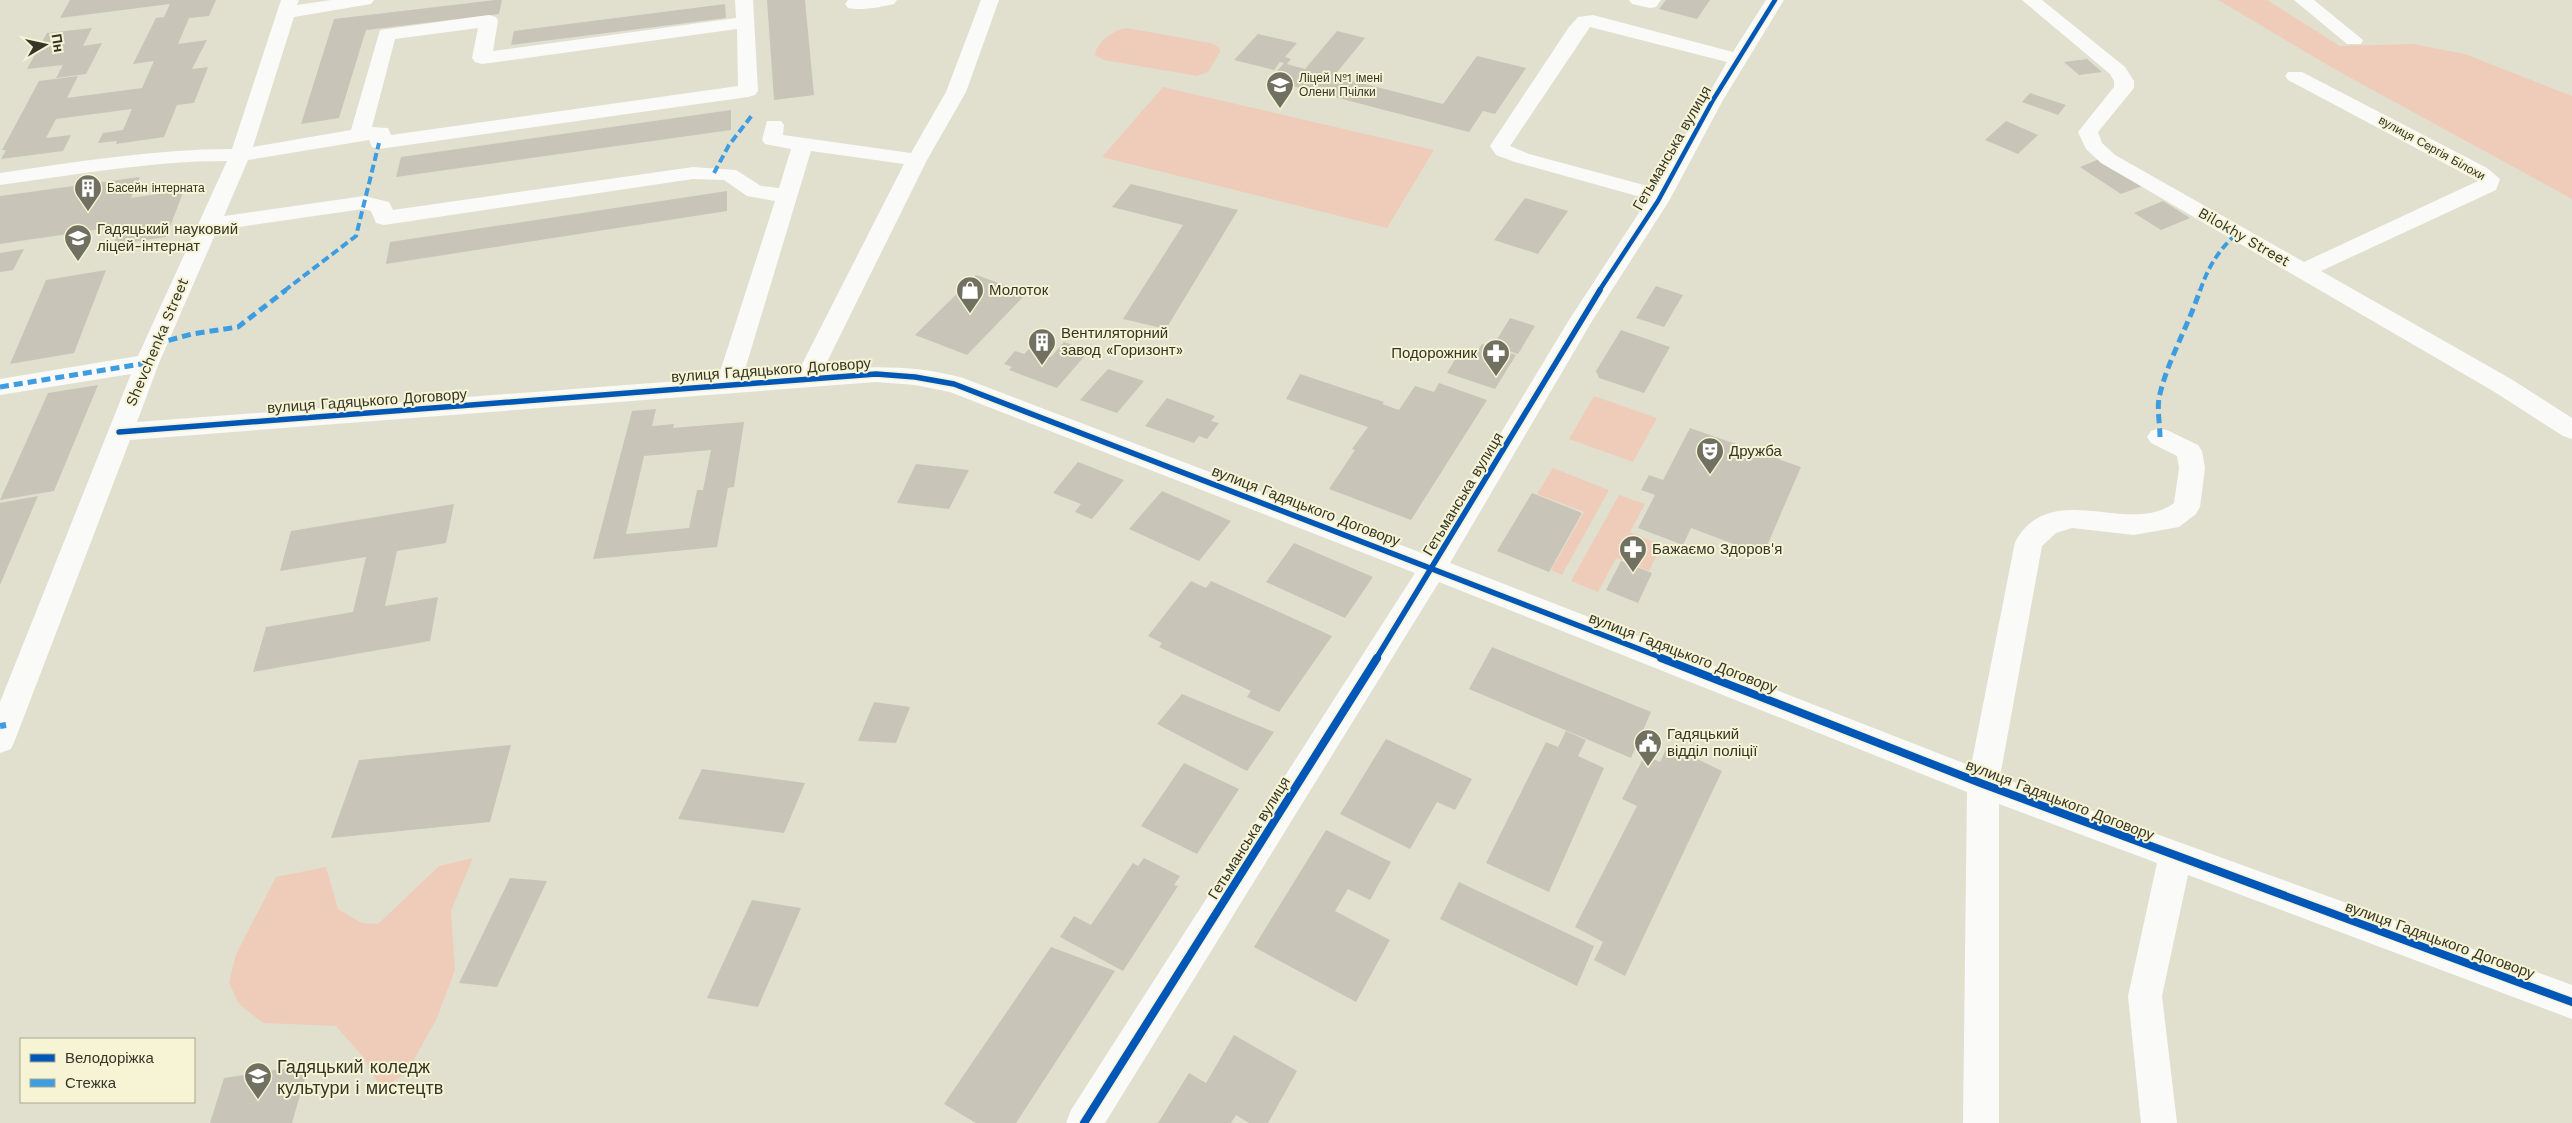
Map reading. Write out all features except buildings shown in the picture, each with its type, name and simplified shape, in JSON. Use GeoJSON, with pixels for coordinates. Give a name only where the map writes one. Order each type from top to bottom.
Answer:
{"type":"FeatureCollection","features":[{"type":"Feature","properties":{"kind":"street"},"geometry":{"type":"LineString","coordinates":[[288,7],[365,0]]}},
{"type":"Feature","properties":{"kind":"street"},"geometry":{"type":"LineString","coordinates":[[0,178],[139,160],[192,155],[240,154],[381,132],[379,143],[748,91],[744,0]]}},
{"type":"Feature","properties":{"kind":"street"},"geometry":{"type":"LineString","coordinates":[[854,4],[888,0]]}},
{"type":"Feature","properties":{"kind":"street"},"geometry":{"type":"LineString","coordinates":[[806,380],[917,160],[956,92],[990,0]]}},
{"type":"Feature","properties":{"kind":"street"},"geometry":{"type":"LineString","coordinates":[[1638,0],[1650,3],[1652,0]]}},
{"type":"Feature","properties":{"kind":"street","name":"Гетьманська вулиця"},"geometry":{"type":"LineString","coordinates":[[1084,1123],[1433,568],[1580,320],[1661,196],[1737,59],[1775,0]]}},
{"type":"Feature","properties":{"kind":"street","name":"Bilokhy Street"},"geometry":{"type":"LineString","coordinates":[[2031,0],[2118,71],[2124,81],[2124,88],[2088,132],[2093,145],[2108,159],[2502,385],[2572,430]]}},
{"type":"Feature","properties":{"kind":"street"},"geometry":{"type":"LineString","coordinates":[[2303,0],[2354,40]]}},
{"type":"Feature","properties":{"kind":"street","name":"Shevchenka Street"},"geometry":{"type":"LineString","coordinates":[[0,740],[146,363],[240,154],[288,7]]}},
{"type":"Feature","properties":{"kind":"street"},"geometry":{"type":"LineString","coordinates":[[360,135],[387,34],[489,21],[482,58],[746,22]]}},
{"type":"Feature","properties":{"kind":"street"},"geometry":{"type":"LineString","coordinates":[[1661,196],[1522,158],[1503,150],[1500,146],[1578,26],[1585,22],[1593,21],[1737,59]]}},
{"type":"Feature","properties":{"kind":"street","name":"вулиця Сергія Білохи"},"geometry":{"type":"LineString","coordinates":[[2295,76],[2480,172],[2489,179],[2488,185],[2303,271]]}},
{"type":"Feature","properties":{"kind":"street"},"geometry":{"type":"LineString","coordinates":[[774,125],[772,140],[917,160]]}},
{"type":"Feature","properties":{"kind":"street"},"geometry":{"type":"LineString","coordinates":[[728,386],[803,144]]}},
{"type":"Feature","properties":{"kind":"street"},"geometry":{"type":"LineString","coordinates":[[209,225],[364,202],[382,207],[384,218],[693,173],[729,174],[755,191],[787,196]]}},
{"type":"Feature","properties":{"kind":"street"},"geometry":{"type":"LineString","coordinates":[[0,387],[146,363]]}},
{"type":"Feature","properties":{"kind":"street","name":"вулиця Гадяцького Договору"},"geometry":{"type":"LineString","coordinates":[[119,432],[876,374],[915,376],[954,384],[1433,568],[1983,784],[2175,857],[2572,1002]]}},
{"type":"Feature","properties":{"kind":"street","name":"вулиця Гадяцького Договору"},"geometry":{"type":"LineString","coordinates":[[1981,1123],[1983,784],[2029,542],[2046,526],[2072,518],[2134,525],[2170,520],[2187,507],[2192,468],[2189,451],[2160,437]]}},
{"type":"Feature","properties":{"kind":"street"},"geometry":{"type":"LineString","coordinates":[[2159,1123],[2145,996],[2175,857]]}},
{"type":"Feature","properties":{"kind":"shaded area"},"geometry":{"type":"Polygon","coordinates":[[[2218,0],[2267,0],[2340,46],[2413,44],[2465,54],[2572,96],[2572,199],[2336,70],[2218,0]]]}},
{"type":"Feature","properties":{"kind":"shaded area"},"geometry":{"type":"Polygon","coordinates":[[[1127,28],[1211,43],[1219,47],[1220,52],[1208,72],[1197,76],[1104,60],[1095,55],[1102,41],[1117,31],[1127,28]]]}},
{"type":"Feature","properties":{"kind":"shaded area"},"geometry":{"type":"Polygon","coordinates":[[[1163,87],[1434,150],[1387,228],[1102,157],[1163,87]]]}},
{"type":"Feature","properties":{"kind":"shaded area"},"geometry":{"type":"Polygon","coordinates":[[[1594,396],[1657,418],[1633,462],[1569,439],[1594,396]]]}},
{"type":"Feature","properties":{"kind":"shaded area"},"geometry":{"type":"Polygon","coordinates":[[[1553,468],[1609,490],[1562,575],[1551,570],[1584,512],[1537,494],[1553,468]]]}},
{"type":"Feature","properties":{"kind":"shaded area"},"geometry":{"type":"Polygon","coordinates":[[[1619,495],[1645,504],[1630,532],[1662,545],[1649,571],[1616,558],[1598,592],[1571,581],[1619,495]]]}},
{"type":"Feature","properties":{"kind":"shaded area"},"geometry":{"type":"Polygon","coordinates":[[[473,858],[451,911],[455,970],[437,1018],[406,1074],[381,1088],[362,1056],[336,1026],[263,1023],[238,1003],[229,982],[236,954],[276,877],[326,867],[338,909],[362,923],[378,924],[439,866],[473,858]]]}},
{"type":"Feature","properties":{"kind":"marked path"},"geometry":{"type":"LineString","coordinates":[[714,173],[729,145],[753,114]]}},
{"type":"Feature","properties":{"kind":"marked path"},"geometry":{"type":"LineString","coordinates":[[155,344],[192,334],[238,327],[356,236],[379,143]]}},
{"type":"Feature","properties":{"kind":"marked path"},"geometry":{"type":"LineString","coordinates":[[2160,437],[2159,400],[2171,360],[2191,317],[2207,269],[2219,250],[2237,233]]}},
{"type":"Feature","properties":{"kind":"marked path"},"geometry":{"type":"LineString","coordinates":[[0,387],[147,363]]}},
{"type":"Feature","properties":{"kind":"marked path"},"geometry":{"type":"LineString","coordinates":[[0,726],[6,725]]}},
{"type":"Feature","properties":{"kind":"cycle path"},"geometry":{"type":"LineString","coordinates":[[1084,1123],[1433,568],[1581,320],[1658,201],[1713,100],[1775,0]]}},
{"type":"Feature","properties":{"kind":"cycle path"},"geometry":{"type":"LineString","coordinates":[[119,432],[876,374],[915,377],[954,384],[1407,558],[1983,784],[2572,1002]]}},
{"type":"Feature","properties":{"kind":"place","name":"Ліцей №1 імені Олени Пчілки"},"geometry":{"type":"Point","coordinates":[1280,109]}},
{"type":"Feature","properties":{"kind":"place","name":"Басейн інтерната"},"geometry":{"type":"Point","coordinates":[88,212]}},
{"type":"Feature","properties":{"kind":"place","name":"Гадяцький науковий ліцей-інтернат"},"geometry":{"type":"Point","coordinates":[78,262]}},
{"type":"Feature","properties":{"kind":"place","name":"Молоток"},"geometry":{"type":"Point","coordinates":[970,314]}},
{"type":"Feature","properties":{"kind":"place","name":"Вентиляторний завод «Горизонт»"},"geometry":{"type":"Point","coordinates":[1042,366]}},
{"type":"Feature","properties":{"kind":"place","name":"Подорожник"},"geometry":{"type":"Point","coordinates":[1496,377]}},
{"type":"Feature","properties":{"kind":"place","name":"Дружба"},"geometry":{"type":"Point","coordinates":[1710,475]}},
{"type":"Feature","properties":{"kind":"place","name":"Бажаємо Здоров'я"},"geometry":{"type":"Point","coordinates":[1633,573]}},
{"type":"Feature","properties":{"kind":"place","name":"Гадяцький відділ поліції"},"geometry":{"type":"Point","coordinates":[1648,767]}},
{"type":"Feature","properties":{"kind":"place","name":"Гадяцький коледж культури і мистецтв"},"geometry":{"type":"Point","coordinates":[258,1100]}}]}
